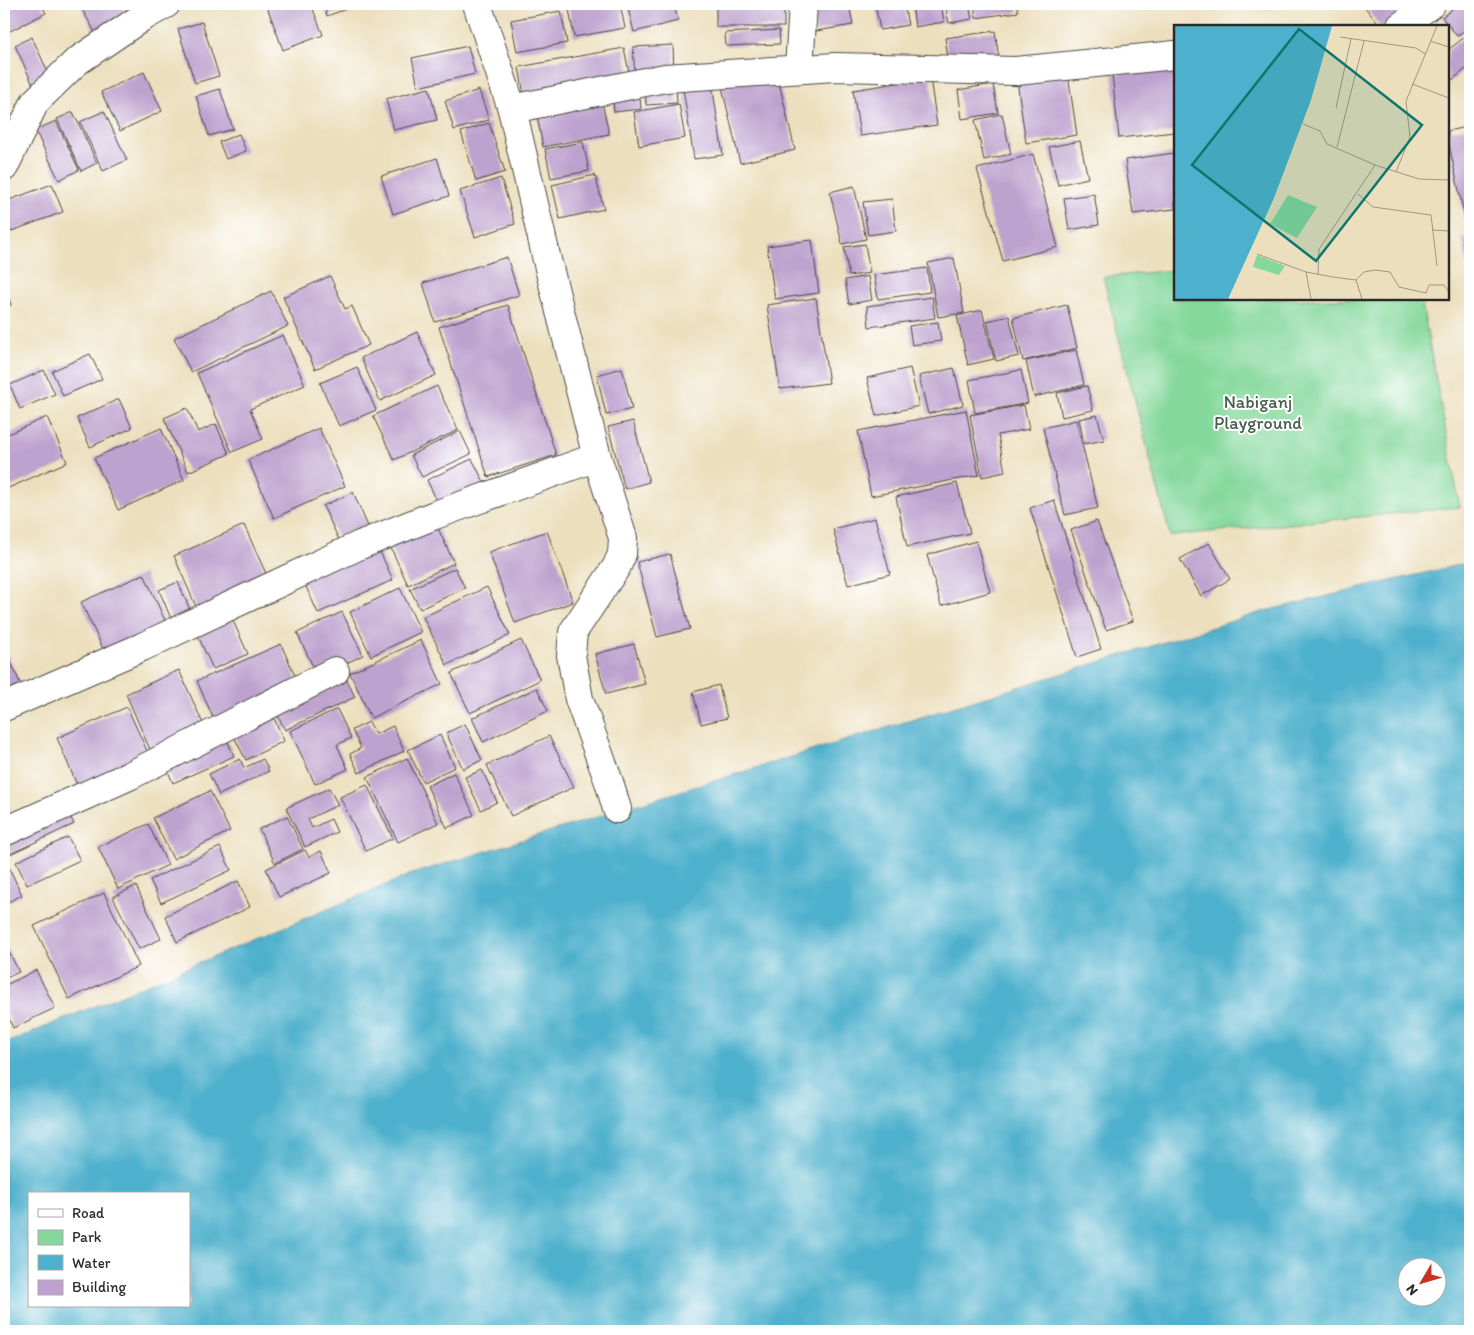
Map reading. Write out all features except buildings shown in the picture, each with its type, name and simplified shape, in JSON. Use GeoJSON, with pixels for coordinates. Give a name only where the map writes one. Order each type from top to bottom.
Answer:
{"type":"FeatureCollection","features":[{"type":"Feature","properties":{"kind":"street"},"geometry":{"type":"LineString","coordinates":[[4,167],[35,102],[76,62],[141,18],[166,4]]}},
{"type":"Feature","properties":{"kind":"street"},"geometry":{"type":"LineString","coordinates":[[477,4],[512,109],[547,260],[597,456],[623,538],[622,554],[617,566],[573,632],[571,655],[579,699],[617,809]]}},
{"type":"Feature","properties":{"kind":"street"},"geometry":{"type":"LineString","coordinates":[[799,68],[803,4]]}},
{"type":"Feature","properties":{"kind":"street"},"geometry":{"type":"LineString","coordinates":[[1402,25],[1431,4]]}},
{"type":"Feature","properties":{"kind":"street"},"geometry":{"type":"LineString","coordinates":[[512,109],[665,78],[836,67],[1016,71],[1174,55]]}},
{"type":"Feature","properties":{"kind":"street"},"geometry":{"type":"LineString","coordinates":[[4,707],[142,647],[360,545],[435,515],[597,456]]}},
{"type":"Feature","properties":{"kind":"street"},"geometry":{"type":"LineString","coordinates":[[4,832],[131,775],[335,671]]}},
{"type":"Feature","properties":{"kind":"green space","name":"Nabiganj Playground"},"geometry":{"type":"Polygon","coordinates":[[[1174,270],[1174,300],[1421,300],[1460,507],[1170,536],[1103,277],[1174,270]]]}},
{"type":"Feature","properties":{"kind":"water"},"geometry":{"type":"Polygon","coordinates":[[[1470,562],[1470,1331],[4,1331],[4,1044],[412,874],[1265,611],[1470,562]]]}}]}
